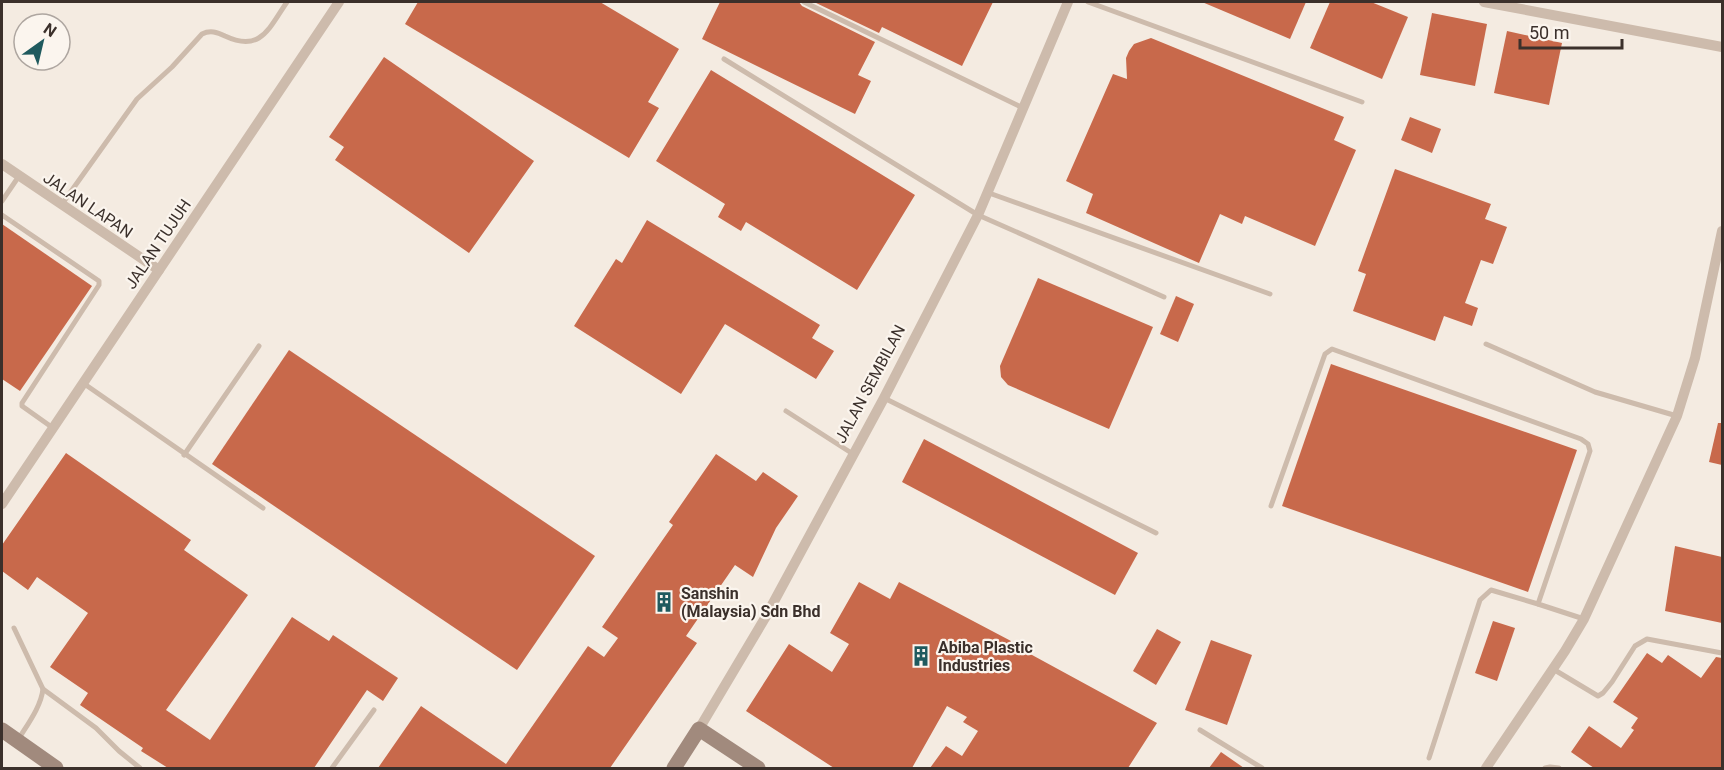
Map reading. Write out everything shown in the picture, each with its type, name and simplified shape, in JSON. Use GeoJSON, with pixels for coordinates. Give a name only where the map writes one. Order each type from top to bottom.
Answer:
{"type":"FeatureCollection","features":[{"type":"Feature","properties":{"kind":"main road","name":"JALAN SEMBILAN"},"geometry":{"type":"LineString","coordinates":[[674,768],[699,729]]}},
{"type":"Feature","properties":{"kind":"main road"},"geometry":{"type":"LineString","coordinates":[[699,729],[758,768]]}},
{"type":"Feature","properties":{"kind":"main road"},"geometry":{"type":"LineString","coordinates":[[2,730],[56,768]]}},
{"type":"Feature","properties":{"kind":"street","name":"JALAN TUJUH"},"geometry":{"type":"LineString","coordinates":[[2,504],[339,2]]}},
{"type":"Feature","properties":{"kind":"street","name":"JALAN SEMBILAN"},"geometry":{"type":"LineString","coordinates":[[699,729],[765,618],[854,455],[978,215],[1068,2]]}},
{"type":"Feature","properties":{"kind":"street"},"geometry":{"type":"LineString","coordinates":[[1484,2],[1722,47]]}},
{"type":"Feature","properties":{"kind":"street","name":"JALAN LAPAN"},"geometry":{"type":"LineString","coordinates":[[2,164],[159,270]]}},
{"type":"Feature","properties":{"kind":"street"},"geometry":{"type":"LineString","coordinates":[[1486,768],[1584,619],[1677,416],[1695,358],[1722,231]]}},
{"type":"Feature","properties":{"kind":"lane"},"geometry":{"type":"LineString","coordinates":[[61,205],[137,99],[172,67],[202,34],[217,32],[236,41],[251,42],[259,39],[287,2]]}},
{"type":"Feature","properties":{"kind":"lane"},"geometry":{"type":"LineString","coordinates":[[804,2],[1024,108]]}},
{"type":"Feature","properties":{"kind":"lane"},"geometry":{"type":"LineString","coordinates":[[1088,2],[1362,102]]}},
{"type":"Feature","properties":{"kind":"lane"},"geometry":{"type":"LineString","coordinates":[[724,59],[978,215],[1164,297]]}},
{"type":"Feature","properties":{"kind":"lane"},"geometry":{"type":"LineString","coordinates":[[2,201],[19,176]]}},
{"type":"Feature","properties":{"kind":"lane"},"geometry":{"type":"LineString","coordinates":[[989,193],[1270,294]]}},
{"type":"Feature","properties":{"kind":"lane"},"geometry":{"type":"LineString","coordinates":[[2,215],[99,281],[99,285],[22,403],[22,406],[53,428]]}},
{"type":"Feature","properties":{"kind":"lane"},"geometry":{"type":"LineString","coordinates":[[1486,344],[1595,392],[1677,416]]}},
{"type":"Feature","properties":{"kind":"lane"},"geometry":{"type":"LineString","coordinates":[[184,455],[259,346]]}},
{"type":"Feature","properties":{"kind":"lane"},"geometry":{"type":"LineString","coordinates":[[1271,506],[1325,354],[1332,349],[1581,439],[1588,444],[1590,451],[1538,604]]}},
{"type":"Feature","properties":{"kind":"lane"},"geometry":{"type":"LineString","coordinates":[[83,383],[184,455],[264,508]]}},
{"type":"Feature","properties":{"kind":"lane"},"geometry":{"type":"LineString","coordinates":[[884,398],[1156,533]]}},
{"type":"Feature","properties":{"kind":"lane"},"geometry":{"type":"LineString","coordinates":[[786,411],[854,455]]}},
{"type":"Feature","properties":{"kind":"lane"},"geometry":{"type":"LineString","coordinates":[[1429,758],[1480,600],[1491,590],[1584,619]]}},
{"type":"Feature","properties":{"kind":"lane"},"geometry":{"type":"LineString","coordinates":[[14,628],[43,689],[96,728],[140,768]]}},
{"type":"Feature","properties":{"kind":"lane"},"geometry":{"type":"LineString","coordinates":[[1553,669],[1598,696],[1604,693],[1635,646],[1647,639],[1722,653]]}},
{"type":"Feature","properties":{"kind":"lane"},"geometry":{"type":"LineString","coordinates":[[17,741],[34,714],[43,689]]}},
{"type":"Feature","properties":{"kind":"lane"},"geometry":{"type":"LineString","coordinates":[[332,768],[374,710]]}},
{"type":"Feature","properties":{"kind":"lane"},"geometry":{"type":"LineString","coordinates":[[1200,730],[1262,768]]}},
{"type":"Feature","properties":{"kind":"lane"},"geometry":{"type":"LineString","coordinates":[[1545,768],[1559,768]]}},
{"type":"Feature","properties":{"kind":"building"},"geometry":{"type":"Polygon","coordinates":[[[418,2],[600,2],[679,49],[648,102],[659,108],[629,158],[405,24],[418,2]]]}},
{"type":"Feature","properties":{"kind":"building"},"geometry":{"type":"Polygon","coordinates":[[[720,2],[799,2],[802,6],[875,42],[858,75],[871,81],[855,114],[702,39],[720,2]]]}},
{"type":"Feature","properties":{"kind":"building"},"geometry":{"type":"Polygon","coordinates":[[[814,2],[993,2],[962,66],[882,27],[879,33],[814,2]]]}},
{"type":"Feature","properties":{"kind":"building"},"geometry":{"type":"Polygon","coordinates":[[[1202,2],[1306,2],[1290,39],[1202,2]]]}},
{"type":"Feature","properties":{"kind":"building"},"geometry":{"type":"Polygon","coordinates":[[[1330,2],[1371,2],[1408,17],[1382,79],[1310,48],[1330,2]]]}},
{"type":"Feature","properties":{"kind":"building"},"geometry":{"type":"Polygon","coordinates":[[[1432,13],[1487,24],[1475,86],[1420,75],[1432,13]]]}},
{"type":"Feature","properties":{"kind":"building"},"geometry":{"type":"Polygon","coordinates":[[[1507,31],[1562,43],[1549,105],[1494,93],[1507,31]]]}},
{"type":"Feature","properties":{"kind":"building"},"geometry":{"type":"Polygon","coordinates":[[[1151,38],[1344,117],[1334,140],[1356,150],[1315,246],[1245,216],[1242,224],[1220,214],[1199,263],[1086,213],[1093,194],[1066,181],[1113,74],[1127,79],[1126,58],[1129,51],[1134,44],[1151,38]]]}},
{"type":"Feature","properties":{"kind":"building"},"geometry":{"type":"Polygon","coordinates":[[[384,57],[534,161],[469,253],[335,160],[344,147],[329,137],[384,57]]]}},
{"type":"Feature","properties":{"kind":"building"},"geometry":{"type":"Polygon","coordinates":[[[711,70],[915,195],[857,290],[746,222],[741,231],[718,217],[725,204],[656,161],[711,70]]]}},
{"type":"Feature","properties":{"kind":"building"},"geometry":{"type":"Polygon","coordinates":[[[1410,117],[1441,129],[1432,153],[1401,140],[1410,117]]]}},
{"type":"Feature","properties":{"kind":"building"},"geometry":{"type":"Polygon","coordinates":[[[1395,169],[1491,204],[1485,219],[1507,227],[1493,264],[1481,260],[1465,303],[1478,308],[1472,326],[1444,316],[1435,341],[1353,311],[1366,274],[1358,271],[1395,169]]]}},
{"type":"Feature","properties":{"kind":"building"},"geometry":{"type":"Polygon","coordinates":[[[647,220],[820,325],[812,338],[834,351],[816,379],[725,324],[681,394],[574,326],[616,259],[622,263],[647,220]]]}},
{"type":"Feature","properties":{"kind":"building"},"geometry":{"type":"Polygon","coordinates":[[[2,224],[92,286],[20,391],[2,379],[2,224]]]}},
{"type":"Feature","properties":{"kind":"building"},"geometry":{"type":"Polygon","coordinates":[[[1038,278],[1153,327],[1109,429],[1008,385],[1001,377],[1000,366],[1038,278]]]}},
{"type":"Feature","properties":{"kind":"building"},"geometry":{"type":"Polygon","coordinates":[[[1176,296],[1194,304],[1178,342],[1160,334],[1176,296]]]}},
{"type":"Feature","properties":{"kind":"building"},"geometry":{"type":"Polygon","coordinates":[[[289,350],[595,556],[517,670],[212,464],[289,350]]]}},
{"type":"Feature","properties":{"kind":"building"},"geometry":{"type":"Polygon","coordinates":[[[1331,364],[1577,450],[1528,592],[1282,506],[1331,364]]]}},
{"type":"Feature","properties":{"kind":"building"},"geometry":{"type":"Polygon","coordinates":[[[1718,423],[1722,423],[1722,465],[1709,462],[1718,423]]]}},
{"type":"Feature","properties":{"kind":"building"},"geometry":{"type":"Polygon","coordinates":[[[924,439],[1138,553],[1115,595],[902,482],[924,439]]]}},
{"type":"Feature","properties":{"kind":"building"},"geometry":{"type":"Polygon","coordinates":[[[66,453],[191,540],[184,550],[248,595],[166,710],[210,740],[292,617],[329,641],[333,635],[398,678],[383,701],[367,690],[314,768],[168,768],[141,751],[143,748],[80,705],[88,693],[50,667],[88,613],[37,577],[28,590],[2,571],[2,545],[66,453]]]}},
{"type":"Feature","properties":{"kind":"building","name":"Sanshin (Malaysia) Sdn Bhd"},"geometry":{"type":"Polygon","coordinates":[[[716,454],[756,481],[763,472],[798,496],[776,528],[753,577],[735,565],[686,636],[697,643],[610,768],[378,768],[421,706],[506,764],[588,646],[604,657],[618,638],[602,627],[673,525],[669,522],[716,454]]]}},
{"type":"Feature","properties":{"kind":"building"},"geometry":{"type":"Polygon","coordinates":[[[1675,546],[1722,557],[1722,623],[1665,611],[1675,546]]]}},
{"type":"Feature","properties":{"kind":"building"},"geometry":{"type":"Polygon","coordinates":[[[859,582],[890,599],[899,582],[1011,641],[1010,643],[1157,723],[1128,768],[930,768],[946,746],[962,756],[978,731],[963,722],[967,717],[947,706],[912,768],[834,768],[746,711],[789,644],[832,672],[849,644],[830,633],[859,582]]]}},
{"type":"Feature","properties":{"kind":"building"},"geometry":{"type":"Polygon","coordinates":[[[1493,621],[1515,628],[1497,681],[1475,673],[1493,621]]]}},
{"type":"Feature","properties":{"kind":"building"},"geometry":{"type":"Polygon","coordinates":[[[1157,629],[1181,642],[1156,685],[1133,671],[1157,629]]]}},
{"type":"Feature","properties":{"kind":"building"},"geometry":{"type":"Polygon","coordinates":[[[1211,640],[1252,655],[1227,725],[1185,710],[1211,640]]]}},
{"type":"Feature","properties":{"kind":"building"},"geometry":{"type":"Polygon","coordinates":[[[1647,653],[1662,663],[1668,655],[1701,678],[1716,657],[1722,658],[1722,768],[1594,768],[1571,752],[1589,726],[1621,748],[1634,730],[1631,728],[1638,718],[1613,702],[1647,653]]]}},
{"type":"Feature","properties":{"kind":"building"},"geometry":{"type":"Polygon","coordinates":[[[1221,752],[1244,768],[1209,768],[1221,752]]]}},
{"type":"Feature","properties":{"kind":"place","name":"Sanshin (Malaysia) Sdn Bhd"},"geometry":{"type":"Point","coordinates":[664,602]}},
{"type":"Feature","properties":{"kind":"place","name":"Abiba Plastic Industries"},"geometry":{"type":"Point","coordinates":[921,656]}}]}
